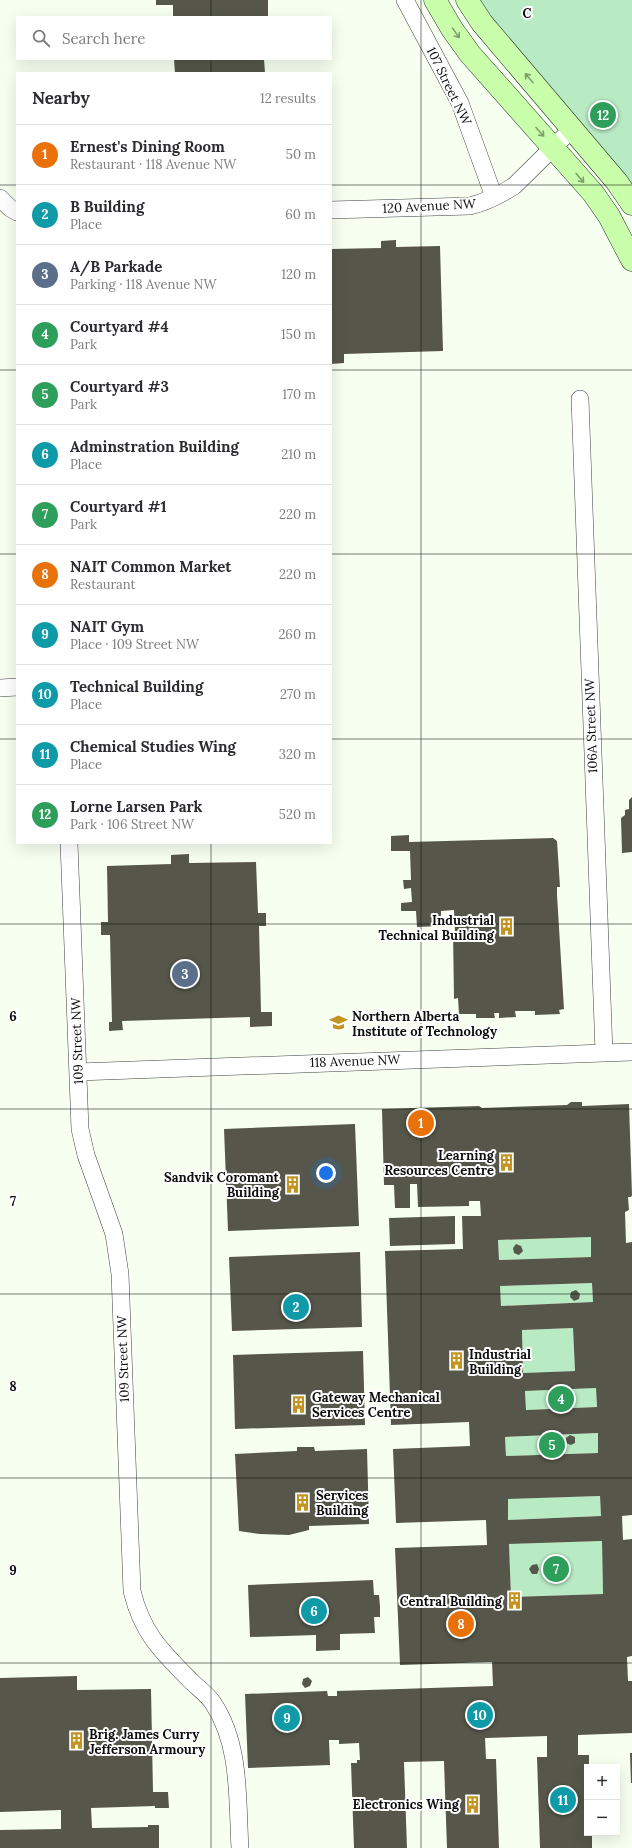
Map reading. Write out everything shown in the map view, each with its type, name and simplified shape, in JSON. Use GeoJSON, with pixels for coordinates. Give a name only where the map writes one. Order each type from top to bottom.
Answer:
{"type":"FeatureCollection","features":[{"type":"Feature","properties":{"kind":"main road"},"geometry":{"type":"LineString","coordinates":[[435,0],[452,29],[470,54],[555,148],[593,193],[624,242],[632,260]]}},
{"type":"Feature","properties":{"kind":"main road"},"geometry":{"type":"LineString","coordinates":[[467,0],[482,23],[617,182],[632,204]]}},
{"type":"Feature","properties":{"kind":"street","name":"107 Street NW"},"geometry":{"type":"LineString","coordinates":[[405,0],[460,103],[494,197]]}},
{"type":"Feature","properties":{"kind":"street","name":"120 Avenue NW"},"geometry":{"type":"LineString","coordinates":[[332,210],[470,206],[494,197],[514,186],[555,148],[572,129]]}},
{"type":"Feature","properties":{"kind":"street"},"geometry":{"type":"LineString","coordinates":[[0,198],[10,208],[16,211]]}},
{"type":"Feature","properties":{"kind":"street","name":"106A Street NW"},"geometry":{"type":"LineString","coordinates":[[580,399],[604,1053]]}},
{"type":"Feature","properties":{"kind":"street"},"geometry":{"type":"LineString","coordinates":[[0,688],[16,687]]}},
{"type":"Feature","properties":{"kind":"street","name":"109 Street NW"},"geometry":{"type":"LineString","coordinates":[[69,844],[82,1142],[108,1214],[118,1253],[132,1591],[139,1615],[153,1642],[212,1702],[229,1735],[235,1759],[240,1848]]}},
{"type":"Feature","properties":{"kind":"street","name":"118 Avenue NW"},"geometry":{"type":"LineString","coordinates":[[78,1072],[632,1052]]}},
{"type":"Feature","properties":{"kind":"green space"},"geometry":{"type":"Polygon","coordinates":[[[477,0],[632,0],[632,185],[602,147],[510,44],[477,0]]]}},
{"type":"Feature","properties":{"kind":"green space"},"geometry":{"type":"Polygon","coordinates":[[[591,1237],[591,1257],[499,1260],[498,1240],[591,1237]]]}},
{"type":"Feature","properties":{"kind":"green space"},"geometry":{"type":"Polygon","coordinates":[[[592,1283],[593,1302],[501,1306],[500,1286],[592,1283]]]}},
{"type":"Feature","properties":{"kind":"green space"},"geometry":{"type":"Polygon","coordinates":[[[573,1328],[575,1371],[523,1373],[522,1330],[573,1328]]]}},
{"type":"Feature","properties":{"kind":"green space"},"geometry":{"type":"Polygon","coordinates":[[[596,1388],[597,1407],[526,1410],[525,1391],[596,1388]]]}},
{"type":"Feature","properties":{"kind":"green space"},"geometry":{"type":"Polygon","coordinates":[[[598,1433],[598,1453],[506,1456],[505,1437],[598,1433]]]}},
{"type":"Feature","properties":{"kind":"green space"},"geometry":{"type":"Polygon","coordinates":[[[600,1496],[601,1516],[508,1520],[508,1499],[600,1496]]]}},
{"type":"Feature","properties":{"kind":"green space"},"geometry":{"type":"Polygon","coordinates":[[[602,1541],[603,1594],[511,1597],[509,1544],[602,1541]]]}},
{"type":"Feature","properties":{"kind":"building"},"geometry":{"type":"Polygon","coordinates":[[[156,0],[268,0],[268,16],[173,16],[173,5],[156,5],[156,0]]]}},
{"type":"Feature","properties":{"kind":"building"},"geometry":{"type":"Polygon","coordinates":[[[174,60],[264,60],[265,72],[175,72],[174,60]]]}},
{"type":"Feature","properties":{"kind":"building"},"geometry":{"type":"Polygon","coordinates":[[[396,240],[396,247],[440,246],[443,351],[344,354],[344,363],[332,364],[332,249],[381,248],[381,241],[396,240]]]}},
{"type":"Feature","properties":{"kind":"building"},"geometry":{"type":"Polygon","coordinates":[[[632,797],[632,852],[622,853],[621,818],[625,815],[625,810],[629,809],[629,800],[632,797]]]}},
{"type":"Feature","properties":{"kind":"building","name":"Industrial Technical Building"},"geometry":{"type":"Polygon","coordinates":[[[409,835],[409,842],[553,838],[557,841],[560,887],[557,887],[557,895],[564,1009],[559,1010],[560,1014],[535,1015],[535,1011],[515,1011],[516,1017],[499,1018],[499,1013],[494,1013],[495,1018],[476,1018],[476,1014],[459,1014],[458,998],[454,999],[454,910],[441,911],[441,926],[417,927],[416,911],[401,911],[401,903],[412,902],[411,888],[404,889],[403,880],[411,880],[410,851],[391,851],[391,836],[409,835]]]}},
{"type":"Feature","properties":{"kind":"building"},"geometry":{"type":"Polygon","coordinates":[[[189,854],[189,863],[256,862],[258,913],[266,913],[266,926],[259,926],[261,1012],[272,1012],[272,1026],[250,1027],[250,1017],[122,1021],[123,1030],[109,1031],[109,1022],[112,1022],[110,935],[101,935],[101,922],[108,922],[107,866],[171,864],[171,855],[189,854]]]}},
{"type":"Feature","properties":{"kind":"building"},"geometry":{"type":"Polygon","coordinates":[[[571,1102],[582,1102],[582,1106],[629,1104],[632,1195],[631,1197],[628,1197],[629,1210],[625,1212],[626,1243],[632,1242],[632,1515],[622,1516],[623,1540],[632,1539],[632,1656],[627,1657],[628,1681],[632,1681],[632,1733],[578,1735],[578,1755],[589,1755],[589,1764],[584,1764],[584,1836],[592,1836],[592,1848],[540,1848],[537,1757],[547,1757],[547,1736],[485,1738],[486,1759],[496,1759],[499,1848],[447,1848],[444,1761],[404,1762],[407,1848],[354,1848],[351,1763],[357,1763],[357,1760],[360,1760],[359,1743],[339,1744],[339,1740],[329,1740],[330,1765],[248,1768],[245,1694],[327,1691],[328,1696],[337,1696],[337,1691],[493,1686],[492,1662],[400,1665],[395,1548],[487,1545],[486,1520],[396,1523],[393,1449],[470,1446],[469,1422],[391,1425],[385,1251],[463,1249],[462,1216],[481,1216],[480,1201],[469,1201],[469,1206],[418,1207],[417,1184],[410,1184],[410,1208],[395,1208],[394,1185],[384,1185],[382,1109],[479,1106],[482,1108],[567,1105],[571,1102]],[[591,1237],[498,1240],[499,1260],[591,1257],[591,1237]],[[592,1283],[500,1286],[501,1306],[593,1302],[592,1283]],[[573,1328],[522,1330],[523,1373],[575,1371],[573,1328]],[[596,1388],[525,1391],[526,1410],[597,1407],[596,1388]],[[598,1433],[505,1437],[506,1456],[598,1453],[598,1433]],[[600,1496],[508,1499],[508,1520],[601,1516],[600,1496]],[[602,1541],[509,1544],[511,1597],[603,1594],[602,1541]]]}},
{"type":"Feature","properties":{"kind":"building","name":"Sandvik Coromant Building"},"geometry":{"type":"Polygon","coordinates":[[[355,1124],[359,1226],[228,1231],[224,1129],[355,1124]]]}},
{"type":"Feature","properties":{"kind":"building"},"geometry":{"type":"Polygon","coordinates":[[[455,1216],[455,1244],[390,1246],[389,1218],[455,1216]]]}},
{"type":"Feature","properties":{"kind":"building"},"geometry":{"type":"Polygon","coordinates":[[[516,1244],[521,1246],[523,1251],[519,1255],[514,1253],[513,1248],[516,1244]]]}},
{"type":"Feature","properties":{"kind":"building"},"geometry":{"type":"Polygon","coordinates":[[[360,1252],[362,1327],[232,1331],[229,1257],[360,1252]]]}},
{"type":"Feature","properties":{"kind":"building"},"geometry":{"type":"Polygon","coordinates":[[[576,1290],[580,1294],[579,1299],[574,1301],[570,1297],[571,1292],[576,1290]]]}},
{"type":"Feature","properties":{"kind":"building","name":"Gateway Mechanical Services Centre"},"geometry":{"type":"Polygon","coordinates":[[[363,1351],[365,1425],[235,1429],[233,1355],[363,1351]]]}},
{"type":"Feature","properties":{"kind":"building"},"geometry":{"type":"Polygon","coordinates":[[[570,1435],[575,1437],[575,1443],[571,1445],[566,1443],[566,1438],[570,1435]]]}},
{"type":"Feature","properties":{"kind":"building","name":"Services Building"},"geometry":{"type":"Polygon","coordinates":[[[297,1447],[314,1447],[315,1451],[367,1449],[369,1524],[309,1526],[309,1530],[289,1535],[260,1534],[239,1531],[235,1454],[297,1451],[297,1447]]]}},
{"type":"Feature","properties":{"kind":"building"},"geometry":{"type":"Polygon","coordinates":[[[537,1564],[539,1569],[537,1574],[532,1574],[529,1569],[532,1565],[537,1564]]]}},
{"type":"Feature","properties":{"kind":"building"},"geometry":{"type":"Polygon","coordinates":[[[373,1580],[374,1595],[379,1595],[380,1606],[380,1617],[374,1617],[375,1633],[340,1634],[340,1650],[316,1651],[316,1635],[250,1637],[248,1585],[373,1580]]]}},
{"type":"Feature","properties":{"kind":"building","name":"Brig. James Curry Jefferson Armoury"},"geometry":{"type":"Polygon","coordinates":[[[77,1676],[77,1690],[151,1689],[153,1792],[168,1792],[169,1808],[155,1808],[155,1806],[91,1808],[92,1828],[148,1827],[148,1825],[159,1825],[159,1848],[0,1848],[0,1830],[61,1829],[61,1810],[0,1812],[0,1678],[77,1676]]]}},
{"type":"Feature","properties":{"kind":"building"},"geometry":{"type":"Polygon","coordinates":[[[308,1677],[312,1681],[310,1686],[305,1688],[302,1684],[303,1679],[308,1677]]]}},
{"type":"Feature","properties":{"kind":"building"},"geometry":{"type":"Polygon","coordinates":[[[630,1753],[632,1753],[632,1783],[631,1783],[630,1753]]]}},
{"type":"Feature","properties":{"kind":"place","name":"Lorne Larsen Park"},"geometry":{"type":"Point","coordinates":[603,115]}},
{"type":"Feature","properties":{"kind":"place","name":"Industrial Technical Building"},"geometry":{"type":"Point","coordinates":[507,927]}},
{"type":"Feature","properties":{"kind":"place","name":"A/B Parkade"},"geometry":{"type":"Point","coordinates":[185,974]}},
{"type":"Feature","properties":{"kind":"place","name":"Northern Alberta Institute of Technology"},"geometry":{"type":"Point","coordinates":[339,1023]}},
{"type":"Feature","properties":{"kind":"place","name":"Ernest's Dining Room"},"geometry":{"type":"Point","coordinates":[421,1123]}},
{"type":"Feature","properties":{"kind":"place","name":"Learning Resources Centre"},"geometry":{"type":"Point","coordinates":[507,1162]}},
{"type":"Feature","properties":{"kind":"place","name":"Sandvik Coromant Building"},"geometry":{"type":"Point","coordinates":[292,1184]}},
{"type":"Feature","properties":{"kind":"place","name":"B Building"},"geometry":{"type":"Point","coordinates":[296,1307]}},
{"type":"Feature","properties":{"kind":"place","name":"Industrial Building"},"geometry":{"type":"Point","coordinates":[456,1361]}},
{"type":"Feature","properties":{"kind":"place","name":"Courtyard #4"},"geometry":{"type":"Point","coordinates":[561,1399]}},
{"type":"Feature","properties":{"kind":"place","name":"Gateway Mechanical Services Centre"},"geometry":{"type":"Point","coordinates":[299,1404]}},
{"type":"Feature","properties":{"kind":"place","name":"Courtyard #3"},"geometry":{"type":"Point","coordinates":[552,1445]}},
{"type":"Feature","properties":{"kind":"place","name":"Services Building"},"geometry":{"type":"Point","coordinates":[303,1502]}},
{"type":"Feature","properties":{"kind":"place","name":"Courtyard #1"},"geometry":{"type":"Point","coordinates":[556,1569]}},
{"type":"Feature","properties":{"kind":"place","name":"Central Building"},"geometry":{"type":"Point","coordinates":[515,1601]}},
{"type":"Feature","properties":{"kind":"place","name":"Adminstration Building"},"geometry":{"type":"Point","coordinates":[314,1611]}},
{"type":"Feature","properties":{"kind":"place","name":"NAIT Common Market"},"geometry":{"type":"Point","coordinates":[461,1624]}},
{"type":"Feature","properties":{"kind":"place","name":"Technical Building"},"geometry":{"type":"Point","coordinates":[480,1715]}},
{"type":"Feature","properties":{"kind":"place","name":"NAIT Gym"},"geometry":{"type":"Point","coordinates":[287,1718]}},
{"type":"Feature","properties":{"kind":"place","name":"Brig. James Curry Jefferson Armoury"},"geometry":{"type":"Point","coordinates":[76,1741]}},
{"type":"Feature","properties":{"kind":"place","name":"Chemical Studies Wing"},"geometry":{"type":"Point","coordinates":[563,1800]}},
{"type":"Feature","properties":{"kind":"place","name":"Electronics Wing"},"geometry":{"type":"Point","coordinates":[472,1804]}}]}
